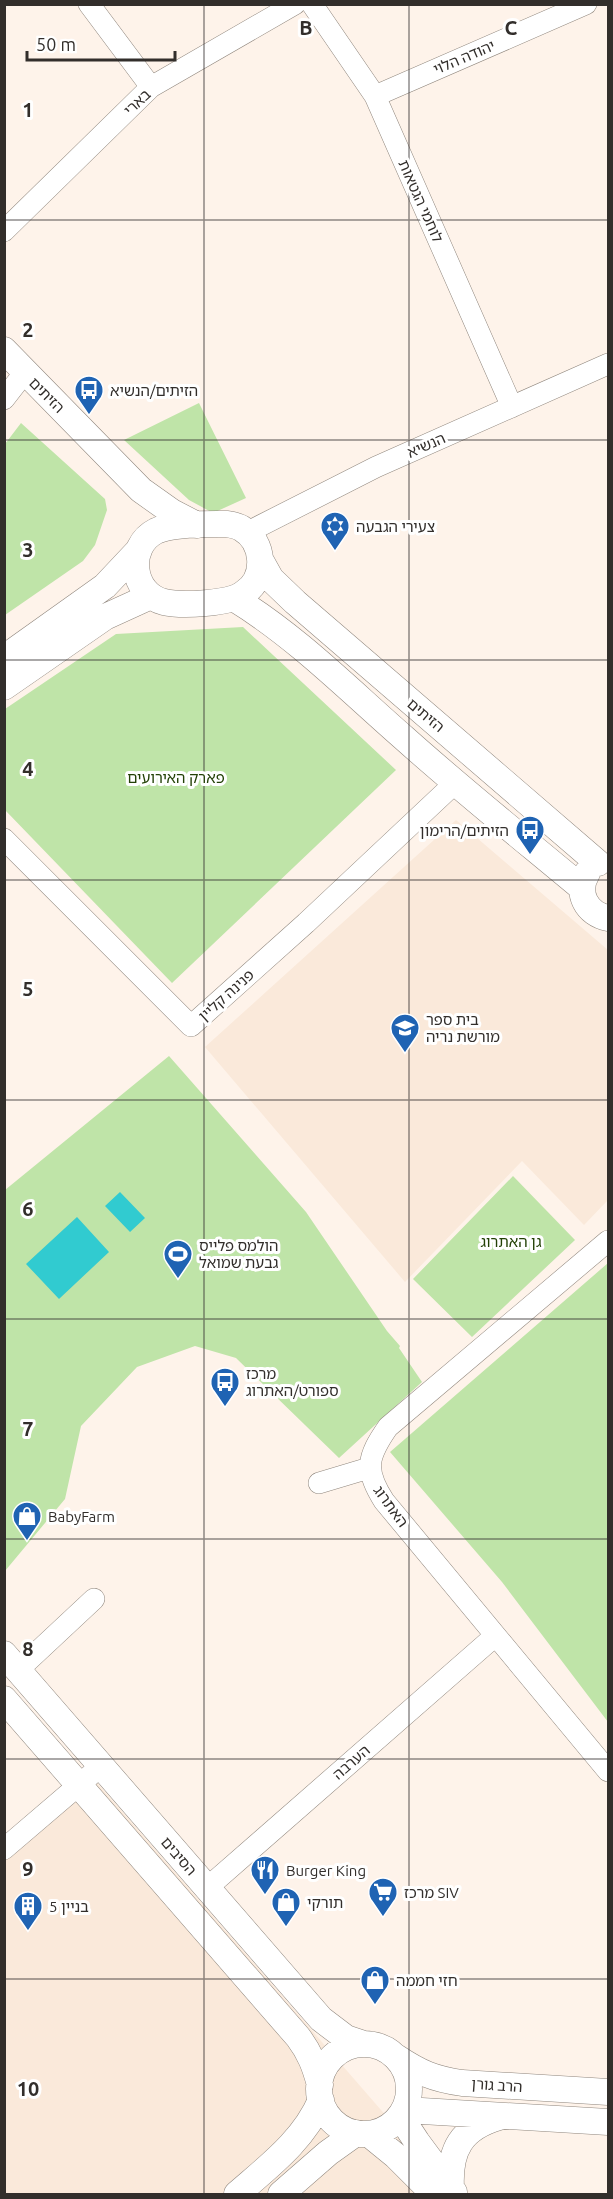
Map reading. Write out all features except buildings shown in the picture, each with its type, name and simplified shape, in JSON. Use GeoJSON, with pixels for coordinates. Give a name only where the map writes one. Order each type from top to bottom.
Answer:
{"type":"FeatureCollection","features":[{"type":"Feature","properties":{"kind":"street"},"geometry":{"type":"LineString","coordinates":[[89,4],[151,87]]}},
{"type":"Feature","properties":{"kind":"street","name":"בארי"},"geometry":{"type":"LineString","coordinates":[[4,231],[151,87],[295,4]]}},
{"type":"Feature","properties":{"kind":"street","name":"לוחמי הגטאות"},"geometry":{"type":"LineString","coordinates":[[312,4],[375,96],[512,407]]}},
{"type":"Feature","properties":{"kind":"street","name":"יהודה הלוי"},"geometry":{"type":"LineString","coordinates":[[375,96],[586,4]]}},
{"type":"Feature","properties":{"kind":"street","name":"הזיתים"},"geometry":{"type":"LineString","coordinates":[[4,350],[141,490],[172,512],[197,525]]}},
{"type":"Feature","properties":{"kind":"street","name":"הנשיא"},"geometry":{"type":"LineString","coordinates":[[246,533],[376,467],[609,364]]}},
{"type":"Feature","properties":{"kind":"street"},"geometry":{"type":"LineString","coordinates":[[4,399],[25,372]]}},
{"type":"Feature","properties":{"kind":"street","name":"הזיתים"},"geometry":{"type":"LineString","coordinates":[[141,490],[151,505],[154,532]]}},
{"type":"Feature","properties":{"kind":"street"},"geometry":{"type":"LineString","coordinates":[[4,658],[105,586],[137,552],[144,541],[154,532],[166,527],[228,524],[241,528],[258,548],[261,561],[254,584],[246,593],[235,599],[174,603],[162,602],[143,588],[137,577],[135,565],[137,552]]}},
{"type":"Feature","properties":{"kind":"street","name":"הזיתים"},"geometry":{"type":"LineString","coordinates":[[261,561],[271,579],[295,602],[603,861]]}},
{"type":"Feature","properties":{"kind":"street"},"geometry":{"type":"LineString","coordinates":[[4,687],[105,617],[151,596]]}},
{"type":"Feature","properties":{"kind":"street"},"geometry":{"type":"LineString","coordinates":[[235,599],[256,612],[298,645],[455,783],[582,888]]}},
{"type":"Feature","properties":{"kind":"street","name":"פנינה קליין"},"geometry":{"type":"LineString","coordinates":[[4,839],[191,1026],[306,923],[455,783]]}},
{"type":"Feature","properties":{"kind":"street"},"geometry":{"type":"LineString","coordinates":[[603,861],[590,869],[582,888],[587,906],[594,913],[609,918]]}},
{"type":"Feature","properties":{"kind":"street","name":"האתרוג"},"geometry":{"type":"LineString","coordinates":[[609,1241],[388,1427],[372,1454],[369,1468],[373,1484],[384,1501],[609,1771]]}},
{"type":"Feature","properties":{"kind":"street"},"geometry":{"type":"LineString","coordinates":[[319,1483],[369,1468]]}},
{"type":"Feature","properties":{"kind":"street"},"geometry":{"type":"LineString","coordinates":[[11,1662],[94,1599]]}},
{"type":"Feature","properties":{"kind":"street","name":"הערבה"},"geometry":{"type":"LineString","coordinates":[[207,1888],[495,1636]]}},
{"type":"Feature","properties":{"kind":"street","name":"הסיבים"},"geometry":{"type":"LineString","coordinates":[[11,1662],[321,2019],[346,2038],[364,2044]]}},
{"type":"Feature","properties":{"kind":"street","name":"הסיבים"},"geometry":{"type":"LineString","coordinates":[[4,1699],[298,2037],[315,2065],[320,2092]]}},
{"type":"Feature","properties":{"kind":"street"},"geometry":{"type":"LineString","coordinates":[[4,1849],[101,1766]]}},
{"type":"Feature","properties":{"kind":"street"},"geometry":{"type":"LineString","coordinates":[[237,2194],[301,2134],[314,2116],[323,2072],[339,2052],[351,2046],[364,2044],[375,2045],[393,2055],[403,2066],[408,2080],[409,2095],[403,2113],[381,2131],[362,2134],[328,2153],[281,2194]]}},
{"type":"Feature","properties":{"kind":"street","name":"הרב גורן"},"geometry":{"type":"LineString","coordinates":[[393,2055],[417,2071],[440,2080],[609,2092]]}},
{"type":"Feature","properties":{"kind":"street"},"geometry":{"type":"LineString","coordinates":[[320,2092],[325,2112],[333,2122],[343,2129],[362,2134],[447,2192]]}},
{"type":"Feature","properties":{"kind":"street"},"geometry":{"type":"LineString","coordinates":[[403,2113],[417,2142],[447,2192]]}},
{"type":"Feature","properties":{"kind":"street","name":"הרב גורן"},"geometry":{"type":"LineString","coordinates":[[403,2113],[609,2122]]}},
{"type":"Feature","properties":{"kind":"street"},"geometry":{"type":"LineString","coordinates":[[447,2192],[452,2156],[466,2134],[486,2121],[506,2116]]}},
{"type":"Feature","properties":{"kind":"shaded area","name":"בית ספר מורשת נריה"},"geometry":{"type":"Polygon","coordinates":[[[456,820],[608,950],[608,1200],[584,1225],[522,1161],[405,1282],[205,1047],[456,820]]]}},
{"type":"Feature","properties":{"kind":"shaded area"},"geometry":{"type":"Polygon","coordinates":[[[90,1775],[454,2194],[5,2194],[4,1849],[90,1775]]]}},
{"type":"Feature","properties":{"kind":"green space"},"geometry":{"type":"Polygon","coordinates":[[[199,403],[246,498],[213,513],[189,500],[124,440],[199,403]]]}},
{"type":"Feature","properties":{"kind":"green space"},"geometry":{"type":"Polygon","coordinates":[[[21,423],[105,499],[107,510],[95,545],[83,561],[5,615],[5,444],[21,423]]]}},
{"type":"Feature","properties":{"kind":"green space","name":"פארק האירועים"},"geometry":{"type":"Polygon","coordinates":[[[243,627],[396,770],[172,983],[5,810],[5,709],[116,634],[243,627]]]}},
{"type":"Feature","properties":{"kind":"green space","name":"הולמס פלייס גבעת שמואל"},"geometry":{"type":"Polygon","coordinates":[[[169,1056],[306,1212],[387,1331],[400,1346],[399,1348],[422,1382],[339,1458],[236,1358],[195,1346],[137,1367],[81,1426],[65,1499],[5,1571],[5,1190],[169,1056]]]}},
{"type":"Feature","properties":{"kind":"green space","name":"גן האתרוג"},"geometry":{"type":"Polygon","coordinates":[[[513,1176],[575,1240],[472,1337],[413,1279],[513,1176]]]}},
{"type":"Feature","properties":{"kind":"green space"},"geometry":{"type":"Polygon","coordinates":[[[608,1263],[608,1722],[502,1582],[390,1452],[608,1263]]]}},
{"type":"Feature","properties":{"kind":"water"},"geometry":{"type":"Polygon","coordinates":[[[120,1192],[145,1218],[130,1232],[105,1206],[120,1192]]]}},
{"type":"Feature","properties":{"kind":"water"},"geometry":{"type":"Polygon","coordinates":[[[77,1217],[109,1252],[59,1299],[26,1264],[77,1217]]]}},
{"type":"Feature","properties":{"kind":"place","name":"הזיתים/הנשיא"},"geometry":{"type":"Point","coordinates":[89,416]}},
{"type":"Feature","properties":{"kind":"place","name":"צעירי הגבעה"},"geometry":{"type":"Point","coordinates":[335,552]}},
{"type":"Feature","properties":{"kind":"place","name":"הזיתים/הרימון"},"geometry":{"type":"Point","coordinates":[530,856]}},
{"type":"Feature","properties":{"kind":"place","name":"בית ספר מורשת נריה"},"geometry":{"type":"Point","coordinates":[405,1054]}},
{"type":"Feature","properties":{"kind":"place","name":"הולמס פלייס גבעת שמואל"},"geometry":{"type":"Point","coordinates":[178,1280]}},
{"type":"Feature","properties":{"kind":"place","name":"מרכז ספורט/האתרוג"},"geometry":{"type":"Point","coordinates":[225,1408]}},
{"type":"Feature","properties":{"kind":"place","name":"BabyFarm"},"geometry":{"type":"Point","coordinates":[27,1542]}},
{"type":"Feature","properties":{"kind":"place","name":"Burger King"},"geometry":{"type":"Point","coordinates":[265,1896]}},
{"type":"Feature","properties":{"kind":"place","name":"מרכז SIV"},"geometry":{"type":"Point","coordinates":[383,1918]}},
{"type":"Feature","properties":{"kind":"place","name":"תורקי"},"geometry":{"type":"Point","coordinates":[286,1928]}},
{"type":"Feature","properties":{"kind":"place","name":"בניין 5"},"geometry":{"type":"Point","coordinates":[28,1932]}},
{"type":"Feature","properties":{"kind":"place","name":"חזי חממה"},"geometry":{"type":"Point","coordinates":[375,2006]}}]}
